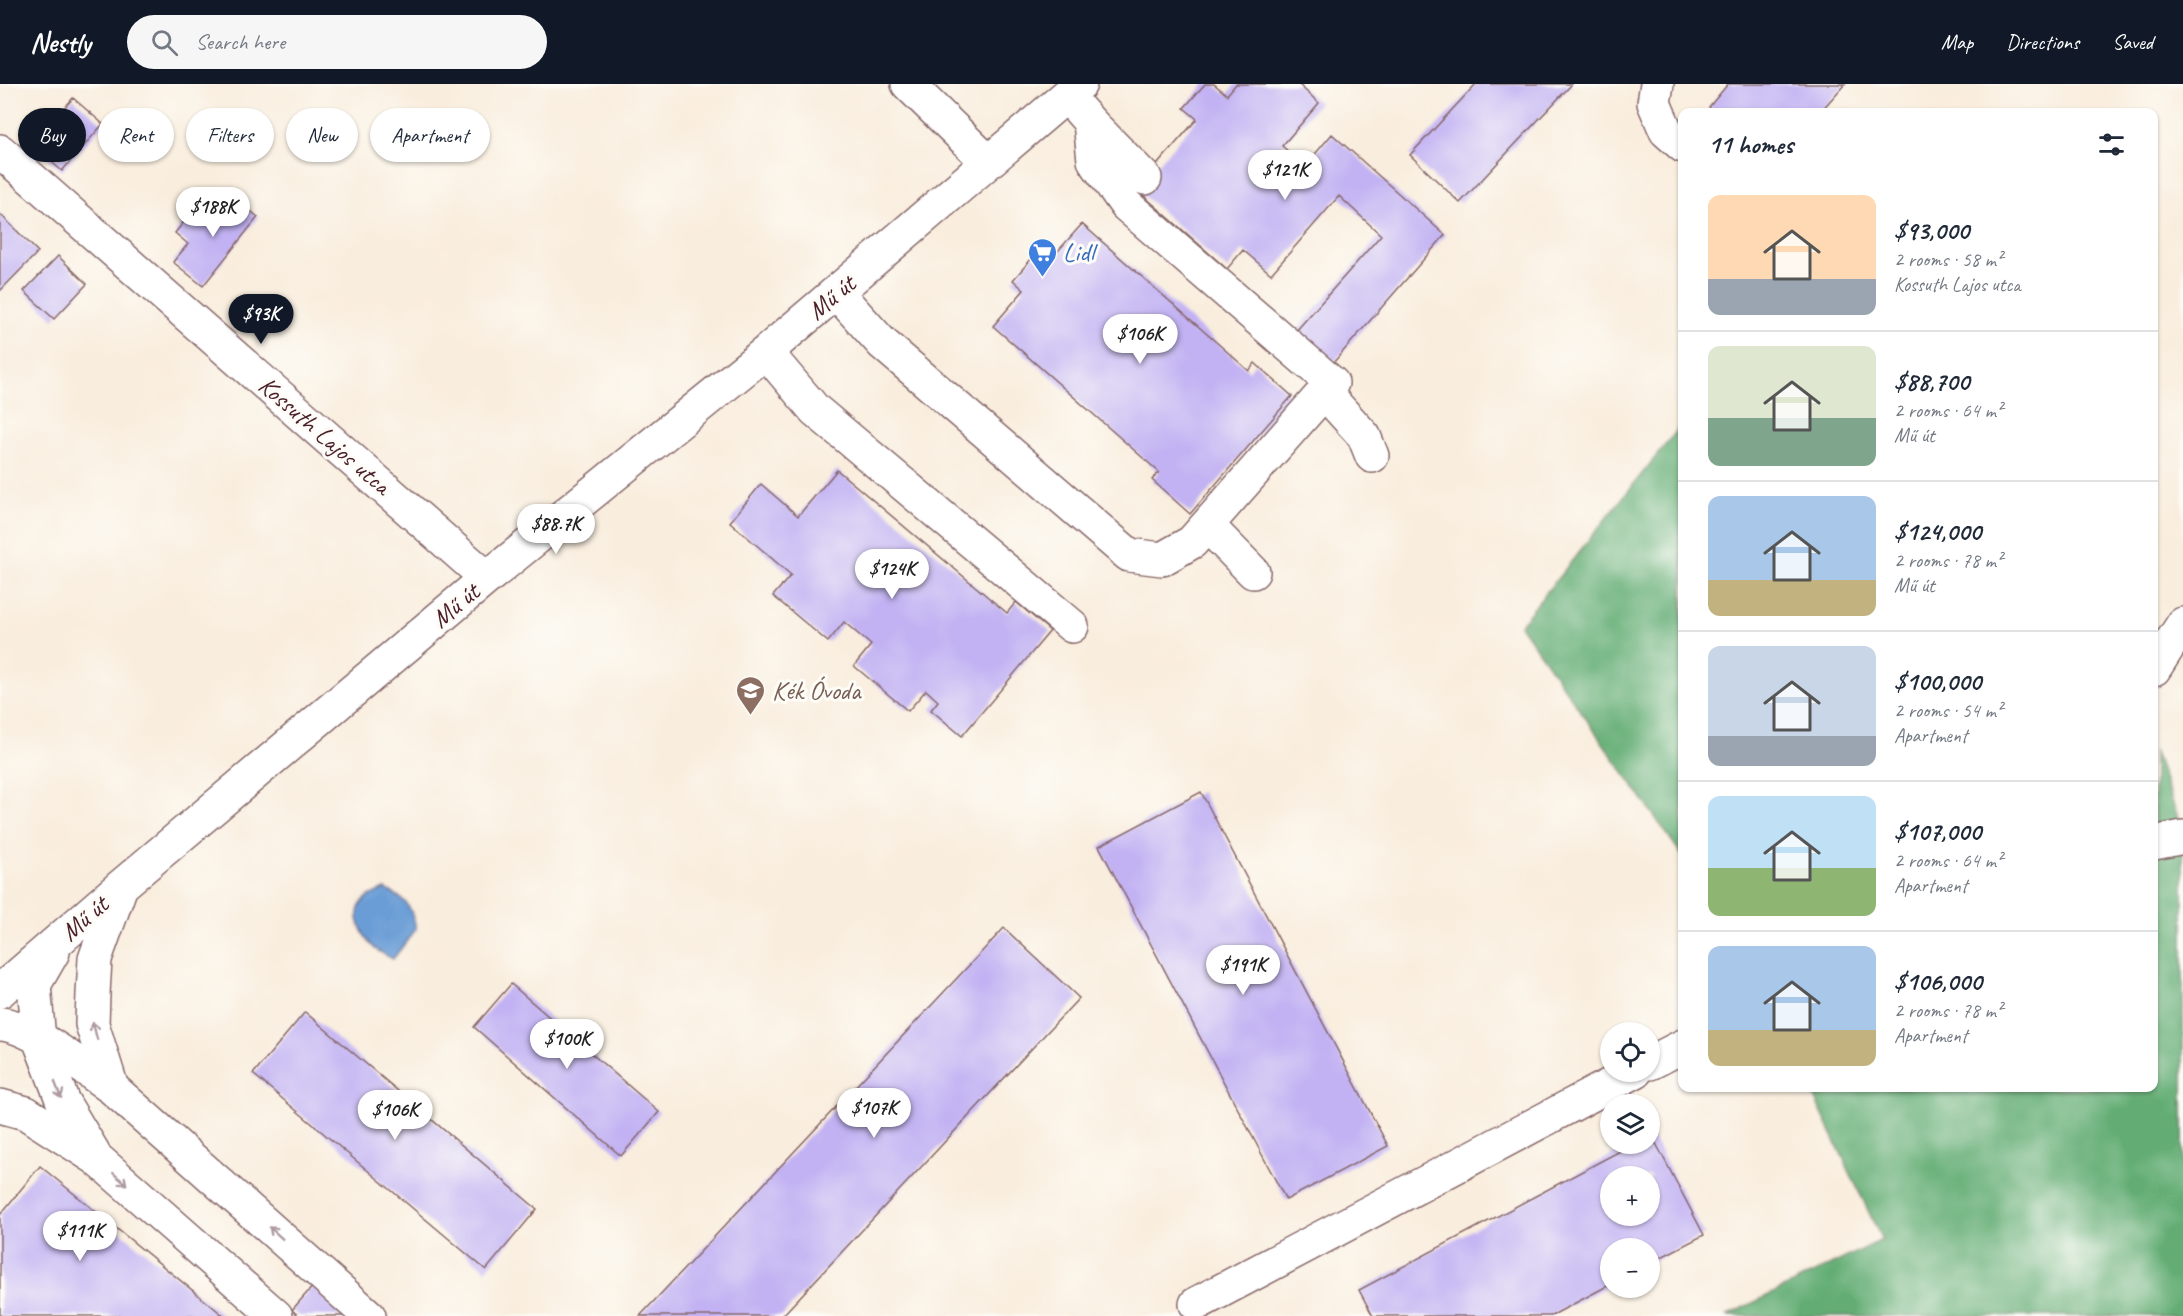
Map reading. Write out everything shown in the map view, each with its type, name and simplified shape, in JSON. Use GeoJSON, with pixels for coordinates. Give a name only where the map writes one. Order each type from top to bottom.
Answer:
{"type":"FeatureCollection","features":[{"type":"Feature","properties":{"kind":"street"},"geometry":{"type":"LineString","coordinates":[[908,84],[988,162]]}},
{"type":"Feature","properties":{"kind":"street"},"geometry":{"type":"LineString","coordinates":[[1657,84],[1654,103],[1666,131],[1678,142]]}},
{"type":"Feature","properties":{"kind":"street"},"geometry":{"type":"LineString","coordinates":[[1073,90],[1090,122],[1145,178]]}},
{"type":"Feature","properties":{"kind":"street","name":"Mű út"},"geometry":{"type":"LineString","coordinates":[[0,992],[121,886],[487,578],[837,293],[1073,90]]}},
{"type":"Feature","properties":{"kind":"street"},"geometry":{"type":"LineString","coordinates":[[837,293],[882,343],[1129,555],[1162,559],[1192,542],[1332,383],[1126,205],[1094,160],[1090,122]]}},
{"type":"Feature","properties":{"kind":"street","name":"Kossuth Lajos utca"},"geometry":{"type":"LineString","coordinates":[[0,151],[487,578]]}},
{"type":"Feature","properties":{"kind":"street"},"geometry":{"type":"LineString","coordinates":[[766,352],[816,410],[1072,626]]}},
{"type":"Feature","properties":{"kind":"street"},"geometry":{"type":"LineString","coordinates":[[1324,392],[1364,436],[1372,456]]}},
{"type":"Feature","properties":{"kind":"street"},"geometry":{"type":"LineString","coordinates":[[1207,525],[1253,572]]}},
{"type":"Feature","properties":{"kind":"street"},"geometry":{"type":"LineString","coordinates":[[2158,663],[2183,624]]}},
{"type":"Feature","properties":{"kind":"street"},"geometry":{"type":"LineString","coordinates":[[2158,842],[2183,837]]}},
{"type":"Feature","properties":{"kind":"street"},"geometry":{"type":"LineString","coordinates":[[112,1088],[92,1024],[93,994],[95,959],[121,886]]}},
{"type":"Feature","properties":{"kind":"street"},"geometry":{"type":"LineString","coordinates":[[62,938],[34,985],[39,1039],[63,1102],[96,1158]]}},
{"type":"Feature","properties":{"kind":"street"},"geometry":{"type":"LineString","coordinates":[[0,1024],[10,1024],[39,1039],[112,1088],[369,1316]]}},
{"type":"Feature","properties":{"kind":"street"},"geometry":{"type":"LineString","coordinates":[[1660,1059],[1678,1049]]}},
{"type":"Feature","properties":{"kind":"street"},"geometry":{"type":"LineString","coordinates":[[1191,1312],[1616,1082]]}},
{"type":"Feature","properties":{"kind":"street"},"geometry":{"type":"LineString","coordinates":[[0,1106],[26,1113],[96,1158],[276,1316]]}},
{"type":"Feature","properties":{"kind":"green space"},"geometry":{"type":"Polygon","coordinates":[[[1678,429],[1678,850],[1520,625],[1678,429]]]}},
{"type":"Feature","properties":{"kind":"green space"},"geometry":{"type":"Polygon","coordinates":[[[2158,760],[2183,832],[2183,1316],[1726,1316],[1882,1240],[1812,1092],[2158,1092],[2158,760]]]}},
{"type":"Feature","properties":{"kind":"water"},"geometry":{"type":"Polygon","coordinates":[[[385,889],[407,904],[416,929],[393,959],[373,947],[358,921],[359,909],[363,901],[385,889]]]}},
{"type":"Feature","properties":{"kind":"building"},"geometry":{"type":"Polygon","coordinates":[[[1205,84],[1214,84],[1227,95],[1236,84],[1298,84],[1319,103],[1282,146],[1305,166],[1332,134],[1445,235],[1333,363],[1296,331],[1381,235],[1339,196],[1271,274],[1243,250],[1227,269],[1136,189],[1197,119],[1184,108],[1205,84]]]}},
{"type":"Feature","properties":{"kind":"building"},"geometry":{"type":"Polygon","coordinates":[[[1476,84],[1572,84],[1460,203],[1410,155],[1476,84]]]}},
{"type":"Feature","properties":{"kind":"building"},"geometry":{"type":"Polygon","coordinates":[[[1728,84],[1845,84],[1824,108],[1709,107],[1728,84]]]}},
{"type":"Feature","properties":{"kind":"building"},"geometry":{"type":"Polygon","coordinates":[[[73,98],[85,108],[64,108],[73,98]]]}},
{"type":"Feature","properties":{"kind":"building"},"geometry":{"type":"Polygon","coordinates":[[[86,109],[98,120],[98,130],[86,143],[86,109]]]}},
{"type":"Feature","properties":{"kind":"building"},"geometry":{"type":"Polygon","coordinates":[[[52,162],[70,162],[62,171],[52,162]]]}},
{"type":"Feature","properties":{"kind":"building"},"geometry":{"type":"Polygon","coordinates":[[[229,193],[258,217],[203,286],[173,262],[188,244],[175,233],[191,213],[205,223],[229,193]]]}},
{"type":"Feature","properties":{"kind":"building"},"geometry":{"type":"Polygon","coordinates":[[[0,214],[38,252],[0,291],[0,214]]]}},
{"type":"Feature","properties":{"kind":"building"},"geometry":{"type":"Polygon","coordinates":[[[1082,224],[1249,371],[1255,363],[1292,396],[1190,514],[1152,480],[1159,472],[993,326],[1024,290],[1013,280],[1039,250],[1050,260],[1082,224]]]}},
{"type":"Feature","properties":{"kind":"building"},"geometry":{"type":"Polygon","coordinates":[[[58,256],[87,284],[54,319],[24,291],[58,256]]]}},
{"type":"Feature","properties":{"kind":"building"},"geometry":{"type":"Polygon","coordinates":[[[837,470],[1007,613],[1016,602],[1050,631],[962,736],[931,710],[938,701],[926,690],[908,711],[854,666],[871,645],[844,622],[828,642],[773,596],[791,575],[730,522],[761,484],[798,516],[837,470]]]}},
{"type":"Feature","properties":{"kind":"building"},"geometry":{"type":"Polygon","coordinates":[[[1201,792],[1388,1146],[1286,1200],[1099,846],[1201,792]]]}},
{"type":"Feature","properties":{"kind":"building"},"geometry":{"type":"Polygon","coordinates":[[[1004,928],[1079,998],[782,1316],[640,1316],[1004,928]]]}},
{"type":"Feature","properties":{"kind":"building"},"geometry":{"type":"Polygon","coordinates":[[[511,984],[659,1112],[621,1156],[474,1027],[511,984]]]}},
{"type":"Feature","properties":{"kind":"building"},"geometry":{"type":"Polygon","coordinates":[[[305,1012],[537,1209],[486,1270],[253,1074],[305,1012]]]}},
{"type":"Feature","properties":{"kind":"building"},"geometry":{"type":"Polygon","coordinates":[[[1660,1151],[1704,1235],[1660,1258],[1660,1238],[1600,1238],[1600,1290],[1551,1316],[1373,1316],[1359,1290],[1614,1154],[1660,1154],[1660,1151]]]}},
{"type":"Feature","properties":{"kind":"building"},"geometry":{"type":"Polygon","coordinates":[[[40,1166],[224,1316],[0,1316],[0,1215],[40,1166]]]}},
{"type":"Feature","properties":{"kind":"building"},"geometry":{"type":"Polygon","coordinates":[[[313,1286],[348,1316],[299,1316],[292,1310],[313,1286]]]}},
{"type":"Feature","properties":{"kind":"place","name":"Lidl"},"geometry":{"type":"Point","coordinates":[1042,278]}},
{"type":"Feature","properties":{"kind":"place","name":"Kék Óvoda"},"geometry":{"type":"Point","coordinates":[751,716]}}]}
